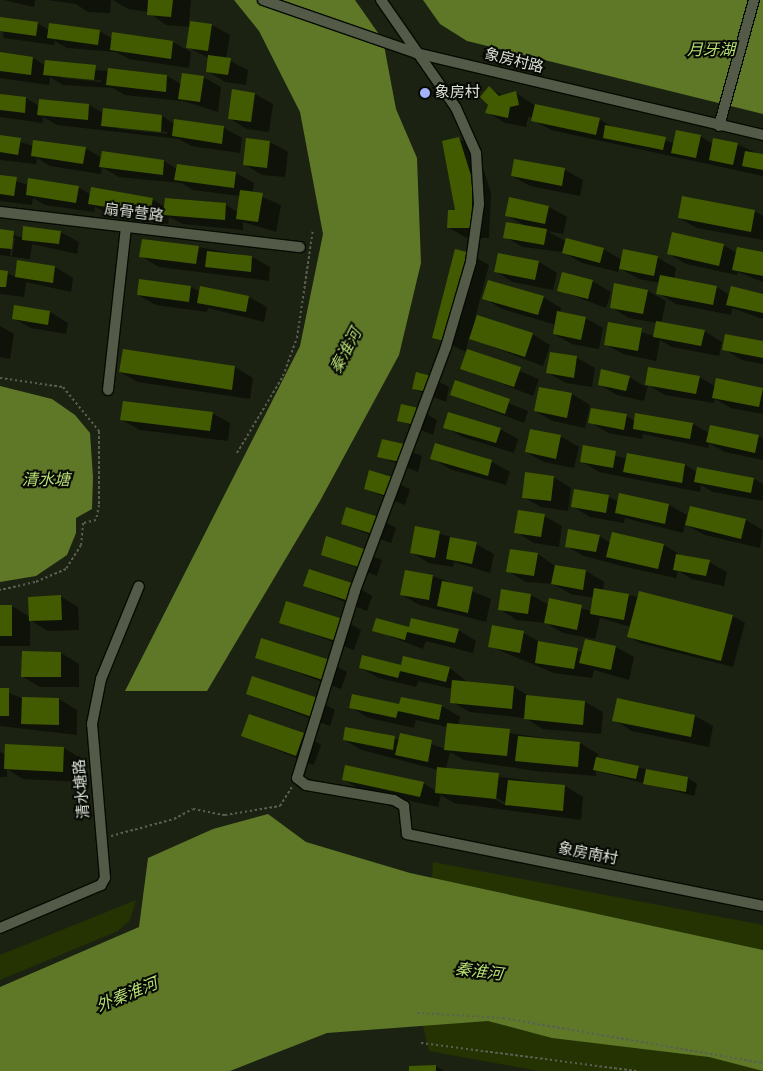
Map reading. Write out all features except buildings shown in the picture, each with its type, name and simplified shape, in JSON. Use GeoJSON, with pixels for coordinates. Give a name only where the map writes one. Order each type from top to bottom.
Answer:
{"type":"FeatureCollection","features":[{"type":"Feature","properties":{"kind":"street","name":"象房村路"},"geometry":{"type":"LineString","coordinates":[[263,0],[416,53],[763,135]]}},
{"type":"Feature","properties":{"kind":"street"},"geometry":{"type":"LineString","coordinates":[[297,778],[355,591],[446,347],[471,262],[479,204],[476,153],[456,108],[381,0]]}},
{"type":"Feature","properties":{"kind":"street"},"geometry":{"type":"LineString","coordinates":[[719,126],[754,0]]}},
{"type":"Feature","properties":{"kind":"street","name":"扇骨营路"},"geometry":{"type":"LineString","coordinates":[[0,212],[300,247]]}},
{"type":"Feature","properties":{"kind":"street"},"geometry":{"type":"LineString","coordinates":[[108,390],[126,227]]}},
{"type":"Feature","properties":{"kind":"street","name":"清水塘路"},"geometry":{"type":"LineString","coordinates":[[0,928],[102,885],[107,868],[102,839],[92,724],[101,680],[139,586]]}},
{"type":"Feature","properties":{"kind":"street","name":"象房南村"},"geometry":{"type":"LineString","coordinates":[[297,778],[306,785],[394,800],[404,806],[407,834],[763,906]]}},
{"type":"Feature","properties":{"kind":"path"},"geometry":{"type":"LineString","coordinates":[[237,453],[283,376],[297,338],[313,230]]}},
{"type":"Feature","properties":{"kind":"path"},"geometry":{"type":"LineString","coordinates":[[0,378],[63,387],[100,431],[99,505],[96,520],[83,523],[81,545],[66,569],[35,582],[0,590]]}},
{"type":"Feature","properties":{"kind":"path"},"geometry":{"type":"LineString","coordinates":[[102,839],[174,820],[193,809],[225,815],[280,806],[297,778]]}},
{"type":"Feature","properties":{"kind":"path"},"geometry":{"type":"LineString","coordinates":[[417,1013],[503,1018],[763,1063]]}},
{"type":"Feature","properties":{"kind":"path"},"geometry":{"type":"LineString","coordinates":[[421,1043],[636,1071]]}},
{"type":"Feature","properties":{"kind":"shaded area"},"geometry":{"type":"Polygon","coordinates":[[[433,862],[763,925],[763,1071],[539,1071],[429,1051],[423,1026],[433,862]]]}},
{"type":"Feature","properties":{"kind":"shaded area"},"geometry":{"type":"Polygon","coordinates":[[[136,900],[130,920],[118,931],[0,980],[0,955],[136,900]]]}},
{"type":"Feature","properties":{"kind":"water","name":"秦淮河"},"geometry":{"type":"Polygon","coordinates":[[[234,0],[355,0],[383,40],[396,109],[417,158],[421,263],[399,355],[320,501],[207,691],[125,691],[300,346],[323,234],[300,112],[259,31],[234,0]]]}},
{"type":"Feature","properties":{"kind":"water","name":"月牙湖"},"geometry":{"type":"Polygon","coordinates":[[[423,0],[763,0],[763,114],[467,41],[440,24],[423,0]]]}},
{"type":"Feature","properties":{"kind":"water","name":"清水塘"},"geometry":{"type":"Polygon","coordinates":[[[0,386],[52,399],[75,415],[90,433],[93,477],[92,509],[76,518],[76,533],[67,555],[36,576],[0,582],[0,386]]]}},
{"type":"Feature","properties":{"kind":"water"},"geometry":{"type":"Polygon","coordinates":[[[268,814],[306,842],[410,873],[763,950],[763,1071],[709,1057],[552,1038],[488,1021],[327,1033],[230,1071],[0,1071],[0,987],[139,927],[148,858],[213,829],[268,814]]]}},
{"type":"Feature","properties":{"kind":"place","name":"象房村"},"geometry":{"type":"Point","coordinates":[425,93]}},
{"type":"Feature","properties":{"kind":"water label","name":"外秦淮河"},"geometry":{"type":"Point","coordinates":[127,995]}}]}
